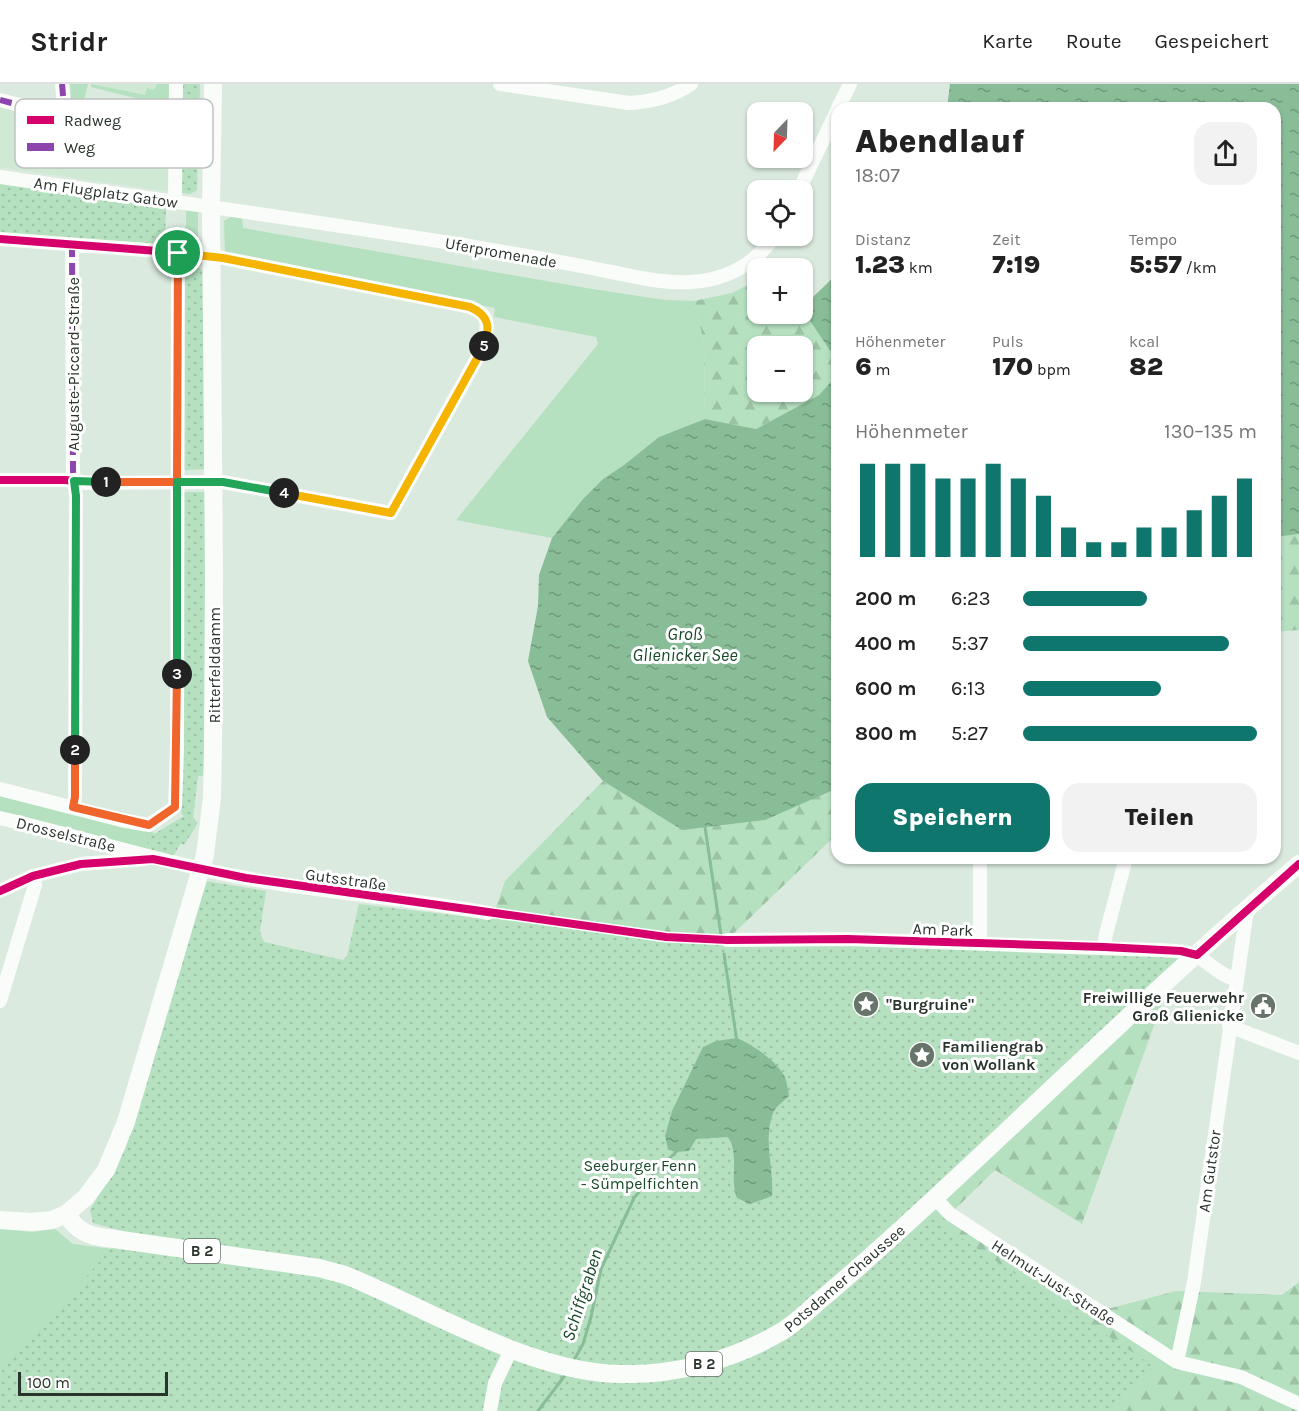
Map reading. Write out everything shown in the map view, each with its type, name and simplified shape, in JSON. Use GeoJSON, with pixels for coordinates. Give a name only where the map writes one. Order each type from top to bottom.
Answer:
{"type":"FeatureCollection","features":[{"type":"Feature","properties":{"kind":"main road","name":"Ritterfelddamm"},"geometry":{"type":"LineString","coordinates":[[213,84],[213,99]]}},
{"type":"Feature","properties":{"kind":"main road","name":"Ritterfelddamm"},"geometry":{"type":"LineString","coordinates":[[66,1214],[86,1197],[106,1170],[120,1137],[201,868],[209,825],[213,779],[212,168]]}},
{"type":"Feature","properties":{"kind":"main road","name":"Potsdamer Chaussee"},"geometry":{"type":"LineString","coordinates":[[66,1214],[76,1228],[93,1236],[319,1268],[345,1275],[512,1348],[578,1371],[623,1374],[666,1372],[707,1363],[744,1351],[782,1332],[868,1260],[1197,955],[1299,864]]}},
{"type":"Feature","properties":{"kind":"main road"},"geometry":{"type":"LineString","coordinates":[[0,1220],[32,1222],[52,1220],[66,1214]]}},
{"type":"Feature","properties":{"kind":"street"},"geometry":{"type":"LineString","coordinates":[[62,84],[63,99]]}},
{"type":"Feature","properties":{"kind":"street"},"geometry":{"type":"LineString","coordinates":[[500,84],[588,91],[629,103],[643,103],[669,96],[692,84]]}},
{"type":"Feature","properties":{"kind":"street"},"geometry":{"type":"LineString","coordinates":[[842,102],[850,84]]}},
{"type":"Feature","properties":{"kind":"street"},"geometry":{"type":"LineString","coordinates":[[0,100],[15,104]]}},
{"type":"Feature","properties":{"kind":"street"},"geometry":{"type":"LineString","coordinates":[[804,180],[831,124]]}},
{"type":"Feature","properties":{"kind":"street"},"geometry":{"type":"LineString","coordinates":[[175,202],[176,168]]}},
{"type":"Feature","properties":{"kind":"street","name":"Am Flugplatz Gatow"},"geometry":{"type":"LineString","coordinates":[[0,177],[211,207]]}},
{"type":"Feature","properties":{"kind":"street","name":"Uferpromenade"},"geometry":{"type":"LineString","coordinates":[[211,207],[464,245],[677,282],[714,278],[744,267],[766,246]]}},
{"type":"Feature","properties":{"kind":"street"},"geometry":{"type":"LineString","coordinates":[[0,239],[212,257],[470,307],[482,313],[487,321],[485,344],[391,513],[223,482],[0,480]]}},
{"type":"Feature","properties":{"kind":"street","name":"Auguste-Piccard-Straße"},"geometry":{"type":"LineString","coordinates":[[72,245],[76,496],[73,807]]}},
{"type":"Feature","properties":{"kind":"street"},"geometry":{"type":"LineString","coordinates":[[0,789],[149,825],[175,807],[178,253]]}},
{"type":"Feature","properties":{"kind":"street","name":"Drosselstraße"},"geometry":{"type":"LineString","coordinates":[[0,818],[101,842],[153,859],[201,868]]}},
{"type":"Feature","properties":{"kind":"street"},"geometry":{"type":"LineString","coordinates":[[0,891],[33,876],[81,864],[153,859]]}},
{"type":"Feature","properties":{"kind":"street"},"geometry":{"type":"LineString","coordinates":[[980,864],[980,944]]}},
{"type":"Feature","properties":{"kind":"street"},"geometry":{"type":"LineString","coordinates":[[1104,947],[1124,864]]}},
{"type":"Feature","properties":{"kind":"street","name":"Gutsstraße"},"geometry":{"type":"LineString","coordinates":[[201,868],[246,878],[488,913]]}},
{"type":"Feature","properties":{"kind":"street"},"geometry":{"type":"LineString","coordinates":[[0,1001],[35,885],[33,876]]}},
{"type":"Feature","properties":{"kind":"street","name":"Am Gutstor"},"geometry":{"type":"LineString","coordinates":[[1177,1362],[1194,1282],[1247,910]]}},
{"type":"Feature","properties":{"kind":"street","name":"Am Park"},"geometry":{"type":"LineString","coordinates":[[728,940],[848,939],[1104,947],[1181,951],[1197,955]]}},
{"type":"Feature","properties":{"kind":"street"},"geometry":{"type":"LineString","coordinates":[[1197,955],[1226,977],[1236,979]]}},
{"type":"Feature","properties":{"kind":"street"},"geometry":{"type":"LineString","coordinates":[[1229,1026],[1299,1053]]}},
{"type":"Feature","properties":{"kind":"street","name":"Helmut-Just-Straße"},"geometry":{"type":"LineString","coordinates":[[935,1198],[950,1214],[1177,1362],[1241,1377],[1299,1404]]}},
{"type":"Feature","properties":{"kind":"street"},"geometry":{"type":"LineString","coordinates":[[490,1411],[495,1383],[512,1348]]}},
{"type":"Feature","properties":{"kind":"shaded area"},"geometry":{"type":"Polygon","coordinates":[[[91,84],[169,84],[170,99],[150,99],[91,84]]]}},
{"type":"Feature","properties":{"kind":"shaded area"},"geometry":{"type":"Polygon","coordinates":[[[0,107],[15,111],[15,168],[170,168],[170,187],[165,191],[0,167],[0,107]]]}},
{"type":"Feature","properties":{"kind":"green space"},"geometry":{"type":"Polygon","coordinates":[[[70,84],[88,84],[84,99],[71,99],[70,84]]]}},
{"type":"Feature","properties":{"kind":"green space"},"geometry":{"type":"Polygon","coordinates":[[[91,84],[145,95],[147,88],[154,90],[157,84],[169,84],[169,99],[139,99],[91,87],[91,84]]]}},
{"type":"Feature","properties":{"kind":"green space"},"geometry":{"type":"Polygon","coordinates":[[[181,84],[200,84],[200,99],[181,99],[181,84]]]}},
{"type":"Feature","properties":{"kind":"green space"},"geometry":{"type":"Polygon","coordinates":[[[182,168],[198,168],[197,190],[190,194],[182,193],[182,168]]]}},
{"type":"Feature","properties":{"kind":"green space"},"geometry":{"type":"Polygon","coordinates":[[[0,181],[166,205],[165,244],[0,233],[0,181]]]}},
{"type":"Feature","properties":{"kind":"green space"},"geometry":{"type":"Polygon","coordinates":[[[186,208],[198,211],[198,247],[186,249],[186,208]]]}},
{"type":"Feature","properties":{"kind":"green space"},"geometry":{"type":"Polygon","coordinates":[[[232,216],[242,217],[243,228],[586,288],[665,300],[694,301],[704,343],[705,419],[659,437],[603,479],[583,499],[552,538],[456,520],[598,344],[596,337],[494,317],[495,308],[225,255],[224,221],[232,216]]]}},
{"type":"Feature","properties":{"kind":"green space"},"geometry":{"type":"Polygon","coordinates":[[[183,263],[196,266],[206,273],[209,469],[184,470],[183,263]]]}},
{"type":"Feature","properties":{"kind":"green space"},"geometry":{"type":"Polygon","coordinates":[[[747,285],[747,324],[812,324],[831,352],[831,382],[813,398],[813,336],[747,336],[747,402],[806,402],[756,429],[705,419],[704,343],[694,301],[732,293],[747,285]]]}},
{"type":"Feature","properties":{"kind":"green space"},"geometry":{"type":"Polygon","coordinates":[[[184,492],[209,492],[208,747],[203,776],[198,776],[193,818],[198,823],[184,845],[181,843],[172,858],[152,853],[141,829],[152,831],[154,834],[184,816],[181,813],[181,510],[184,492]]]}},
{"type":"Feature","properties":{"kind":"green space"},"geometry":{"type":"Polygon","coordinates":[[[1299,534],[1299,630],[1281,632],[1281,536],[1299,534]]]}},
{"type":"Feature","properties":{"kind":"green space","name":"Seeburger Fenn - Sümpelfichten"},"geometry":{"type":"Polygon","coordinates":[[[603,781],[682,830],[831,791],[831,840],[728,939],[1181,951],[1082,1224],[995,1170],[950,1214],[1096,1312],[1176,1291],[1282,1295],[1299,1282],[1299,1411],[422,1411],[486,919],[496,907],[505,881],[603,781]]]}},
{"type":"Feature","properties":{"kind":"green space"},"geometry":{"type":"Polygon","coordinates":[[[0,794],[141,829],[152,853],[0,813],[0,794]]]}},
{"type":"Feature","properties":{"kind":"green space","name":"Seeburger Fenn - Sümpelfichten"},"geometry":{"type":"Polygon","coordinates":[[[206,881],[266,891],[260,932],[264,942],[343,960],[347,956],[359,904],[486,919],[505,924],[727,940],[1158,944],[1157,957],[1171,958],[1168,963],[1174,964],[920,1201],[954,1233],[1153,1366],[1113,1411],[0,1411],[0,1373],[126,1232],[93,1223],[90,1210],[125,1150],[206,881]]]}},
{"type":"Feature","properties":{"kind":"green space"},"geometry":{"type":"Polygon","coordinates":[[[0,1229],[32,1232],[55,1229],[73,1244],[315,1274],[0,1375],[0,1229]]]}},
{"type":"Feature","properties":{"kind":"water"},"geometry":{"type":"Polygon","coordinates":[[[950,84],[1299,84],[1299,534],[1281,536],[1281,102],[948,102],[950,84]]]}},
{"type":"Feature","properties":{"kind":"water"},"geometry":{"type":"Polygon","coordinates":[[[831,280],[831,352],[812,324],[813,298],[831,280]]]}},
{"type":"Feature","properties":{"kind":"water","name":"Groß Glienicker See"},"geometry":{"type":"Polygon","coordinates":[[[831,382],[831,791],[765,820],[682,830],[603,781],[547,717],[528,661],[538,606],[539,575],[552,538],[583,499],[603,479],[659,437],[705,419],[756,429],[806,402],[813,402],[813,398],[831,382]]]}},
{"type":"Feature","properties":{"kind":"water"},"geometry":{"type":"Polygon","coordinates":[[[737,1038],[771,1059],[785,1077],[789,1096],[774,1111],[770,1123],[772,1196],[750,1204],[737,1198],[732,1144],[728,1137],[696,1139],[689,1151],[675,1152],[668,1149],[665,1136],[672,1111],[703,1047],[716,1041],[737,1038]]]}},
{"type":"Feature","properties":{"kind":"waterway","name":"Schiffgraben"},"geometry":{"type":"LineString","coordinates":[[705,827],[721,935]]}},
{"type":"Feature","properties":{"kind":"waterway","name":"Schiffgraben"},"geometry":{"type":"LineString","coordinates":[[724,954],[737,1042]]}},
{"type":"Feature","properties":{"kind":"waterway","name":"Schiffgraben"},"geometry":{"type":"LineString","coordinates":[[574,1360],[583,1344],[601,1269],[634,1198],[658,1169],[677,1151]]}},
{"type":"Feature","properties":{"kind":"waterway","name":"Schiffgraben"},"geometry":{"type":"LineString","coordinates":[[538,1411],[566,1374]]}},
{"type":"Feature","properties":{"kind":"marked path"},"geometry":{"type":"LineString","coordinates":[[62,84],[63,99]]}},
{"type":"Feature","properties":{"kind":"marked path"},"geometry":{"type":"LineString","coordinates":[[0,100],[15,104]]}},
{"type":"Feature","properties":{"kind":"marked path"},"geometry":{"type":"LineString","coordinates":[[72,245],[73,471],[76,496],[75,797],[73,807]]}},
{"type":"Feature","properties":{"kind":"cycle path"},"geometry":{"type":"LineString","coordinates":[[0,239],[223,258],[470,307],[485,317],[487,325],[485,344],[391,513],[223,482],[86,483],[66,480],[0,480]]}},
{"type":"Feature","properties":{"kind":"cycle path"},"geometry":{"type":"LineString","coordinates":[[0,891],[33,876],[81,864],[153,859],[246,878],[666,937],[727,940],[848,939],[1104,947],[1181,951],[1197,955],[1299,864]]}},
{"type":"Feature","properties":{"kind":"place","name":"\"Burgruine\""},"geometry":{"type":"Point","coordinates":[866,1004]}},
{"type":"Feature","properties":{"kind":"place","name":"Freiwillige Feuerwehr Groß Glienicke"},"geometry":{"type":"Point","coordinates":[1263,1006]}},
{"type":"Feature","properties":{"kind":"place","name":"Familiengrab von Wollank"},"geometry":{"type":"Point","coordinates":[922,1055]}},
{"type":"Feature","properties":{"kind":"route"},"geometry":{"type":"LineString","coordinates":[[178,253],[176,283],[177,482],[86,483],[74,481],[76,496],[75,797],[73,807],[149,825],[175,807],[177,482],[223,482],[391,513],[485,344],[487,321],[482,313],[470,307],[223,258],[178,253]]}}]}
